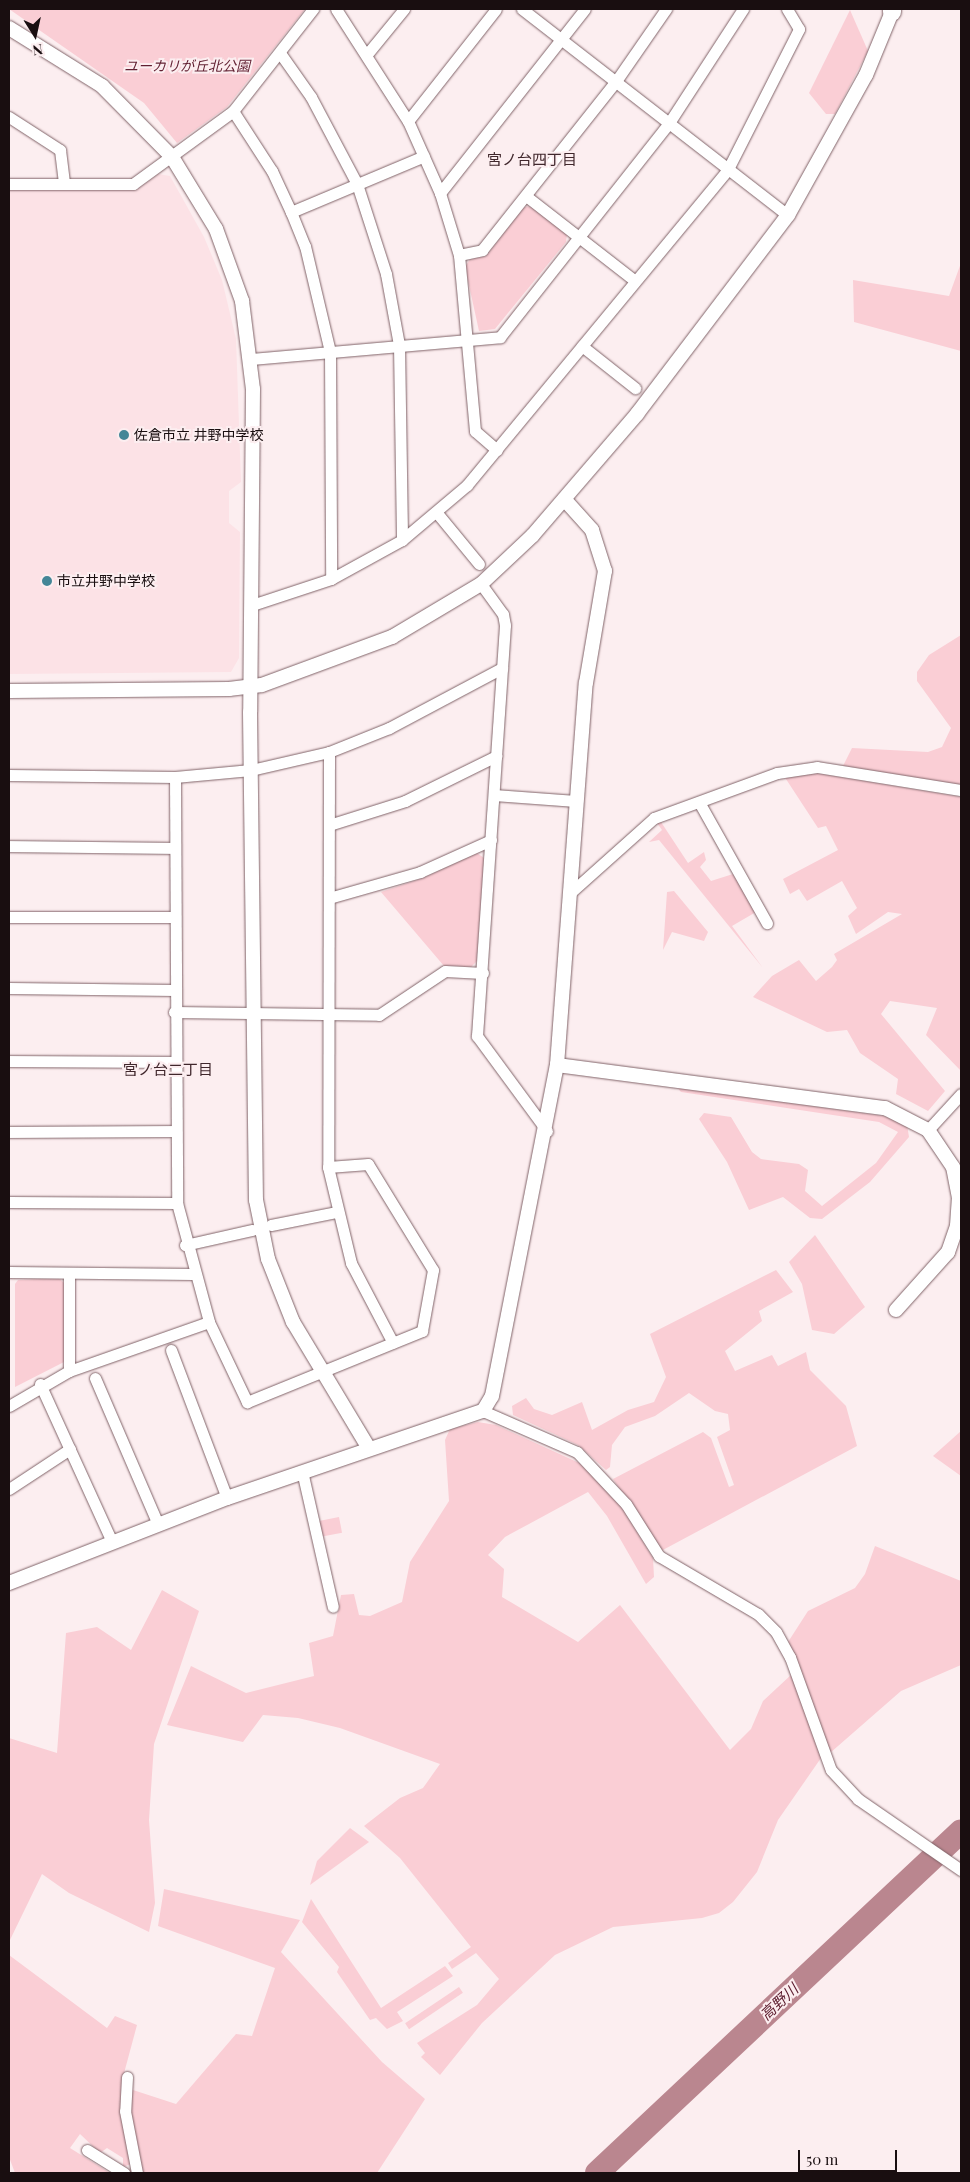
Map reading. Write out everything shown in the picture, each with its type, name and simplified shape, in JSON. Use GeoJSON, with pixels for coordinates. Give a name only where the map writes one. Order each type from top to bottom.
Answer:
{"type":"FeatureCollection","features":[{"type":"Feature","properties":{"kind":"street"},"geometry":{"type":"LineString","coordinates":[[9,184],[133,184],[233,112],[314,9]]}},
{"type":"Feature","properties":{"kind":"street"},"geometry":{"type":"LineString","coordinates":[[336,9],[368,53],[408,121],[440,193],[459,255],[468,339],[474,431],[497,450]]}},
{"type":"Feature","properties":{"kind":"street"},"geometry":{"type":"LineString","coordinates":[[368,53],[404,9]]}},
{"type":"Feature","properties":{"kind":"street"},"geometry":{"type":"LineString","coordinates":[[408,121],[496,9]]}},
{"type":"Feature","properties":{"kind":"street"},"geometry":{"type":"LineString","coordinates":[[522,9],[788,215]]}},
{"type":"Feature","properties":{"kind":"street"},"geometry":{"type":"LineString","coordinates":[[440,193],[585,9]]}},
{"type":"Feature","properties":{"kind":"street"},"geometry":{"type":"LineString","coordinates":[[459,255],[482,250],[616,81],[666,9]]}},
{"type":"Feature","properties":{"kind":"street"},"geometry":{"type":"LineString","coordinates":[[251,359],[500,337],[669,123],[743,9]]}},
{"type":"Feature","properties":{"kind":"street"},"geometry":{"type":"LineString","coordinates":[[252,604],[331,579],[402,540],[437,513],[497,450],[728,169],[799,29],[787,9]]}},
{"type":"Feature","properties":{"kind":"street"},"geometry":{"type":"LineString","coordinates":[[9,690],[250,687],[314,669],[392,638],[481,584],[565,500],[649,399],[788,215],[866,74],[892,10]]}},
{"type":"Feature","properties":{"kind":"street"},"geometry":{"type":"LineString","coordinates":[[9,28],[102,86],[172,157],[202,204],[228,257],[242,301],[251,359],[252,604],[250,687],[253,1172],[260,1227],[293,1322],[368,1448]]}},
{"type":"Feature","properties":{"kind":"street"},"geometry":{"type":"LineString","coordinates":[[280,52],[311,97],[357,184],[373,223],[399,345],[402,540]]}},
{"type":"Feature","properties":{"kind":"street"},"geometry":{"type":"LineString","coordinates":[[233,112],[272,170],[305,246],[330,352],[331,579]]}},
{"type":"Feature","properties":{"kind":"street"},"geometry":{"type":"LineString","coordinates":[[9,117],[60,150],[64,184]]}},
{"type":"Feature","properties":{"kind":"street"},"geometry":{"type":"LineString","coordinates":[[291,212],[424,156]]}},
{"type":"Feature","properties":{"kind":"street"},"geometry":{"type":"LineString","coordinates":[[526,196],[635,282]]}},
{"type":"Feature","properties":{"kind":"street"},"geometry":{"type":"LineString","coordinates":[[582,346],[635,388]]}},
{"type":"Feature","properties":{"kind":"street"},"geometry":{"type":"LineString","coordinates":[[483,1411],[498,1375],[547,1131],[556,1065],[586,682],[605,572],[592,530],[565,500]]}},
{"type":"Feature","properties":{"kind":"street"},"geometry":{"type":"LineString","coordinates":[[437,513],[480,564]]}},
{"type":"Feature","properties":{"kind":"street"},"geometry":{"type":"LineString","coordinates":[[481,584],[503,614],[502,668],[483,973],[477,1036],[547,1131]]}},
{"type":"Feature","properties":{"kind":"street"},"geometry":{"type":"LineString","coordinates":[[9,775],[175,777],[252,770],[329,752],[389,728],[502,668]]}},
{"type":"Feature","properties":{"kind":"street"},"geometry":{"type":"LineString","coordinates":[[329,752],[328,1167],[336,1212],[351,1263],[393,1343]]}},
{"type":"Feature","properties":{"kind":"street"},"geometry":{"type":"LineString","coordinates":[[329,825],[405,801],[496,756]]}},
{"type":"Feature","properties":{"kind":"street"},"geometry":{"type":"LineString","coordinates":[[569,894],[654,818],[776,773],[817,766],[961,790]]}},
{"type":"Feature","properties":{"kind":"street"},"geometry":{"type":"LineString","coordinates":[[175,777],[174,1131],[177,1203],[185,1245],[209,1322],[247,1402],[422,1331],[433,1270],[368,1164],[328,1167]]}},
{"type":"Feature","properties":{"kind":"street"},"geometry":{"type":"LineString","coordinates":[[494,796],[576,801]]}},
{"type":"Feature","properties":{"kind":"street"},"geometry":{"type":"LineString","coordinates":[[699,802],[767,923]]}},
{"type":"Feature","properties":{"kind":"street"},"geometry":{"type":"LineString","coordinates":[[329,898],[420,872],[491,840]]}},
{"type":"Feature","properties":{"kind":"street"},"geometry":{"type":"LineString","coordinates":[[9,846],[174,848]]}},
{"type":"Feature","properties":{"kind":"street"},"geometry":{"type":"LineString","coordinates":[[9,917],[175,917]]}},
{"type":"Feature","properties":{"kind":"street"},"geometry":{"type":"LineString","coordinates":[[174,1012],[379,1015],[445,971],[483,973]]}},
{"type":"Feature","properties":{"kind":"street"},"geometry":{"type":"LineString","coordinates":[[9,988],[174,990]]}},
{"type":"Feature","properties":{"kind":"street"},"geometry":{"type":"LineString","coordinates":[[9,1061],[174,1062]]}},
{"type":"Feature","properties":{"kind":"street"},"geometry":{"type":"LineString","coordinates":[[556,1065],[885,1108],[928,1130],[953,1166],[959,1197],[957,1226],[940,1263],[896,1310]]}},
{"type":"Feature","properties":{"kind":"street"},"geometry":{"type":"LineString","coordinates":[[928,1130],[961,1094]]}},
{"type":"Feature","properties":{"kind":"street"},"geometry":{"type":"LineString","coordinates":[[9,1132],[174,1131]]}},
{"type":"Feature","properties":{"kind":"street"},"geometry":{"type":"LineString","coordinates":[[9,1202],[177,1203]]}},
{"type":"Feature","properties":{"kind":"street"},"geometry":{"type":"LineString","coordinates":[[272,1224],[336,1212]]}},
{"type":"Feature","properties":{"kind":"street"},"geometry":{"type":"LineString","coordinates":[[185,1245],[252,1230]]}},
{"type":"Feature","properties":{"kind":"street"},"geometry":{"type":"LineString","coordinates":[[9,1272],[193,1274]]}},
{"type":"Feature","properties":{"kind":"street"},"geometry":{"type":"LineString","coordinates":[[69,1273],[69,1371]]}},
{"type":"Feature","properties":{"kind":"street"},"geometry":{"type":"LineString","coordinates":[[9,1406],[40,1384],[69,1371],[209,1322]]}},
{"type":"Feature","properties":{"kind":"street"},"geometry":{"type":"LineString","coordinates":[[171,1350],[227,1498]]}},
{"type":"Feature","properties":{"kind":"street"},"geometry":{"type":"LineString","coordinates":[[95,1378],[158,1524]]}},
{"type":"Feature","properties":{"kind":"street"},"geometry":{"type":"LineString","coordinates":[[40,1384],[112,1542]]}},
{"type":"Feature","properties":{"kind":"street"},"geometry":{"type":"LineString","coordinates":[[9,1583],[227,1498],[368,1448],[483,1411],[577,1452],[611,1485],[659,1556],[758,1614],[776,1632],[790,1657],[831,1770],[858,1799],[926,1844],[961,1870]]}},
{"type":"Feature","properties":{"kind":"street"},"geometry":{"type":"LineString","coordinates":[[9,1489],[70,1449]]}},
{"type":"Feature","properties":{"kind":"street"},"geometry":{"type":"LineString","coordinates":[[302,1471],[332,1607]]}},
{"type":"Feature","properties":{"kind":"street"},"geometry":{"type":"LineString","coordinates":[[127,2077],[125,2111],[137,2173]]}},
{"type":"Feature","properties":{"kind":"street"},"geometry":{"type":"LineString","coordinates":[[87,2150],[124,2173]]}},
{"type":"Feature","properties":{"kind":"shaded area","name":"佐倉市立 井野中学校"},"geometry":{"type":"Polygon","coordinates":[[[158,174],[170,176],[204,237],[222,280],[236,339],[241,482],[229,491],[229,523],[240,532],[239,658],[231,672],[9,674],[9,190],[136,190],[158,174]]]}},
{"type":"Feature","properties":{"kind":"green space","name":"ユーカリが丘北公園"},"geometry":{"type":"Polygon","coordinates":[[[9,9],[305,9],[227,107],[177,143],[144,103],[9,9]]]}},
{"type":"Feature","properties":{"kind":"green space"},"geometry":{"type":"Polygon","coordinates":[[[850,10],[868,51],[835,114],[826,114],[809,93],[850,10]]]}},
{"type":"Feature","properties":{"kind":"green space"},"geometry":{"type":"Polygon","coordinates":[[[532,206],[567,234],[566,242],[495,329],[479,331],[465,267],[470,259],[486,256],[524,207],[532,206]]]}},
{"type":"Feature","properties":{"kind":"green space"},"geometry":{"type":"Polygon","coordinates":[[[961,263],[961,351],[854,322],[853,280],[949,296],[961,263]]]}},
{"type":"Feature","properties":{"kind":"green space"},"geometry":{"type":"Polygon","coordinates":[[[961,635],[961,785],[843,766],[852,748],[928,752],[942,747],[951,728],[917,681],[917,672],[929,655],[961,635]]]}},
{"type":"Feature","properties":{"kind":"green space"},"geometry":{"type":"Polygon","coordinates":[[[816,773],[961,797],[961,1071],[926,1035],[937,1008],[890,1001],[881,1014],[945,1091],[928,1111],[896,1094],[898,1079],[860,1053],[847,1030],[827,1032],[753,997],[772,976],[799,960],[816,981],[837,960],[834,954],[902,914],[888,912],[856,934],[848,916],[857,908],[842,881],[807,901],[799,889],[790,894],[783,879],[838,850],[826,826],[818,828],[784,776],[816,773]]]}},
{"type":"Feature","properties":{"kind":"green space"},"geometry":{"type":"Polygon","coordinates":[[[661,822],[688,863],[704,852],[706,860],[700,867],[711,881],[733,874],[756,912],[732,926],[763,968],[659,840],[649,842],[662,830],[657,823],[661,822]]]}},
{"type":"Feature","properties":{"kind":"green space"},"geometry":{"type":"Polygon","coordinates":[[[477,853],[484,858],[477,961],[471,967],[444,966],[381,892],[423,878],[477,853]]]}},
{"type":"Feature","properties":{"kind":"green space"},"geometry":{"type":"Polygon","coordinates":[[[674,891],[708,932],[704,941],[672,932],[663,950],[667,892],[674,891]]]}},
{"type":"Feature","properties":{"kind":"green space"},"geometry":{"type":"Polygon","coordinates":[[[677,1087],[884,1116],[907,1125],[909,1137],[870,1182],[822,1219],[810,1218],[783,1197],[749,1210],[727,1162],[699,1119],[704,1113],[731,1117],[752,1152],[761,1159],[799,1164],[808,1170],[805,1191],[822,1206],[876,1163],[898,1132],[879,1122],[681,1092],[677,1087]]]}},
{"type":"Feature","properties":{"kind":"green space"},"geometry":{"type":"Polygon","coordinates":[[[815,1235],[865,1307],[834,1334],[812,1330],[802,1284],[789,1262],[815,1235]]]}},
{"type":"Feature","properties":{"kind":"green space"},"geometry":{"type":"Polygon","coordinates":[[[776,1270],[793,1292],[759,1311],[762,1321],[725,1351],[735,1371],[772,1355],[778,1366],[806,1352],[810,1370],[846,1406],[857,1446],[661,1551],[613,1479],[703,1432],[711,1438],[729,1487],[734,1485],[717,1437],[730,1430],[728,1414],[715,1411],[689,1393],[655,1416],[625,1427],[612,1445],[610,1467],[606,1470],[578,1445],[513,1415],[512,1406],[526,1398],[534,1409],[552,1415],[582,1402],[592,1430],[628,1410],[654,1402],[666,1377],[650,1334],[776,1270]]]}},
{"type":"Feature","properties":{"kind":"green space"},"geometry":{"type":"Polygon","coordinates":[[[59,1278],[65,1284],[64,1362],[15,1387],[15,1284],[18,1280],[59,1278]]]}},
{"type":"Feature","properties":{"kind":"green space"},"geometry":{"type":"Polygon","coordinates":[[[478,1422],[496,1425],[588,1467],[621,1506],[653,1558],[654,1577],[646,1584],[607,1516],[588,1492],[505,1537],[488,1555],[504,1569],[502,1597],[578,1642],[620,1605],[730,1750],[751,1729],[763,1701],[792,1674],[821,1758],[778,1820],[757,1872],[733,1902],[719,1913],[702,1918],[613,1927],[555,1955],[482,2023],[440,2075],[421,2057],[425,2053],[417,2043],[477,2005],[499,1979],[476,1953],[452,1969],[448,1963],[471,1947],[400,1858],[364,1826],[400,1798],[423,1788],[440,1764],[340,1728],[298,1718],[263,1715],[243,1742],[167,1725],[191,1666],[246,1693],[314,1676],[309,1643],[333,1636],[341,1595],[354,1594],[359,1615],[370,1616],[402,1602],[410,1562],[449,1501],[445,1440],[450,1429],[478,1422]]]}},
{"type":"Feature","properties":{"kind":"green space"},"geometry":{"type":"Polygon","coordinates":[[[961,1431],[961,1476],[933,1456],[961,1431]]]}},
{"type":"Feature","properties":{"kind":"green space"},"geometry":{"type":"Polygon","coordinates":[[[339,1517],[342,1533],[319,1537],[316,1521],[339,1517]]]}},
{"type":"Feature","properties":{"kind":"green space"},"geometry":{"type":"Polygon","coordinates":[[[875,1546],[961,1581],[961,1665],[901,1691],[830,1753],[788,1642],[808,1611],[855,1588],[865,1574],[875,1546]]]}},
{"type":"Feature","properties":{"kind":"green space"},"geometry":{"type":"Polygon","coordinates":[[[162,1590],[199,1611],[154,1744],[149,1820],[155,1903],[149,1932],[69,1893],[42,1874],[9,1942],[9,1738],[57,1753],[66,1633],[97,1627],[131,1650],[162,1590]]]}},
{"type":"Feature","properties":{"kind":"green space"},"geometry":{"type":"Polygon","coordinates":[[[350,1828],[369,1842],[310,1885],[317,1861],[350,1828]]]}},
{"type":"Feature","properties":{"kind":"green space"},"geometry":{"type":"Polygon","coordinates":[[[164,1889],[300,1920],[281,1952],[382,2062],[425,2099],[377,2173],[141,2173],[128,2112],[130,2089],[176,2104],[236,2034],[252,2036],[275,1968],[158,1926],[164,1889]]]}},
{"type":"Feature","properties":{"kind":"green space"},"geometry":{"type":"Polygon","coordinates":[[[311,1899],[381,2008],[445,1966],[453,1976],[397,2012],[403,2021],[387,2029],[376,2018],[370,2020],[337,1972],[339,1967],[302,1922],[311,1899]]]}},
{"type":"Feature","properties":{"kind":"green space"},"geometry":{"type":"Polygon","coordinates":[[[9,1955],[107,2028],[115,2016],[137,2025],[123,2077],[131,2164],[123,2167],[123,2158],[107,2148],[100,2153],[80,2134],[70,2148],[110,2173],[15,2173],[9,2157],[9,1955]]]}},
{"type":"Feature","properties":{"kind":"green space"},"geometry":{"type":"Polygon","coordinates":[[[459,1987],[463,1993],[409,2029],[405,2023],[459,1987]]]}},
{"type":"Feature","properties":{"kind":"waterway","name":"高野川"},"geometry":{"type":"LineString","coordinates":[[597,2173],[961,1831]]}},
{"type":"Feature","properties":{"kind":"place","name":"佐倉市立 井野中学校"},"geometry":{"type":"Point","coordinates":[124,435]}},
{"type":"Feature","properties":{"kind":"place","name":"市立井野中学校"},"geometry":{"type":"Point","coordinates":[47,581]}},
{"type":"Feature","properties":{"kind":"district","name":"宮ノ台四丁目"},"geometry":{"type":"Point","coordinates":[532,160]}},
{"type":"Feature","properties":{"kind":"district","name":"宮ノ台二丁目"},"geometry":{"type":"Point","coordinates":[168,1070]}}]}
